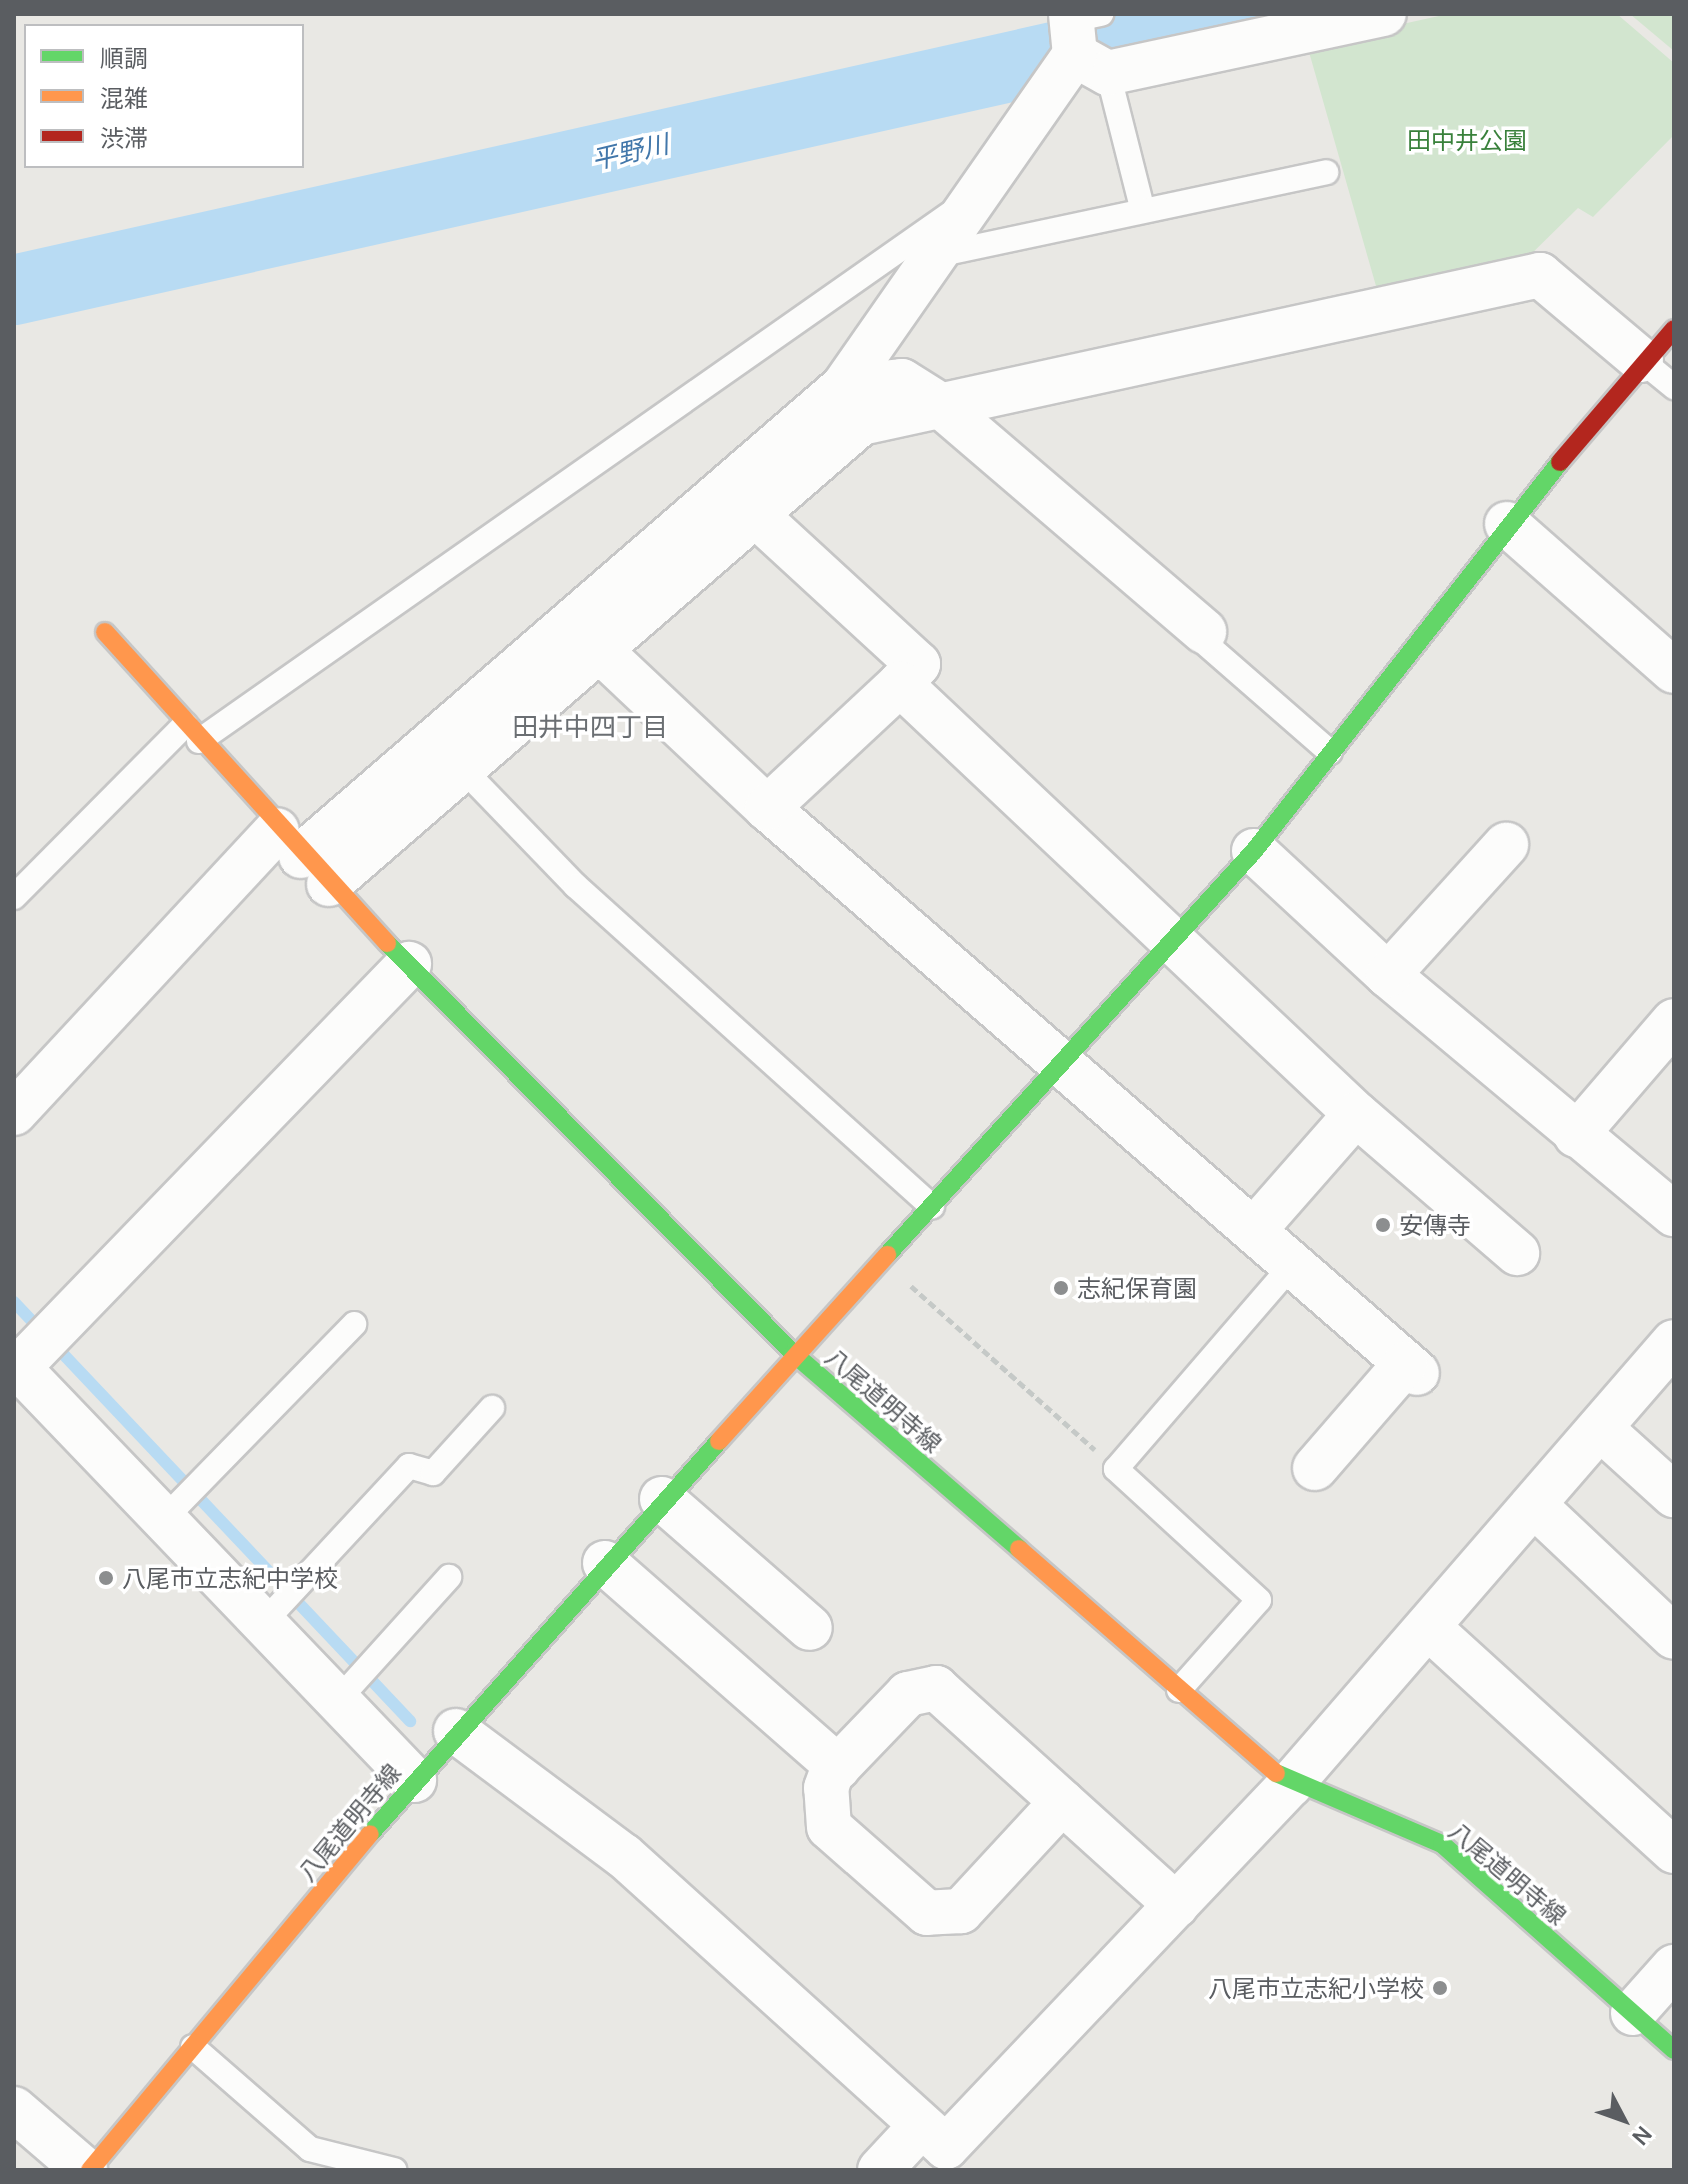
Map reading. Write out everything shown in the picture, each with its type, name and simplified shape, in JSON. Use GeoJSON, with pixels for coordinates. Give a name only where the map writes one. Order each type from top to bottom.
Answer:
{"type":"FeatureCollection","features":[{"type":"Feature","properties":{"kind":"street"},"geometry":{"type":"LineString","coordinates":[[742,502],[843,387],[1085,35],[1384,14]]}},
{"type":"Feature","properties":{"kind":"street"},"geometry":{"type":"LineString","coordinates":[[14,1113],[302,857],[449,755],[742,502],[861,423],[1540,275],[1641,360]]}},
{"type":"Feature","properties":{"kind":"street"},"geometry":{"type":"LineString","coordinates":[[105,632],[302,857],[793,1353],[816,1340],[1062,1060],[1254,851],[1507,524],[1641,360],[1674,329]]}},
{"type":"Feature","properties":{"kind":"street"},"geometry":{"type":"LineString","coordinates":[[843,387],[902,381],[940,405],[1204,631]]}},
{"type":"Feature","properties":{"kind":"street"},"geometry":{"type":"LineString","coordinates":[[742,502],[918,664],[767,808]]}},
{"type":"Feature","properties":{"kind":"street"},"geometry":{"type":"LineString","coordinates":[[1507,524],[1671,663]]}},
{"type":"Feature","properties":{"kind":"street"},"geometry":{"type":"LineString","coordinates":[[449,755],[505,728],[585,638]]}},
{"type":"Feature","properties":{"kind":"street"},"geometry":{"type":"LineString","coordinates":[[585,638],[767,808],[1062,1060],[1291,1266],[1411,1368],[1315,1468]]}},
{"type":"Feature","properties":{"kind":"street"},"geometry":{"type":"LineString","coordinates":[[900,684],[1169,941],[1356,1114],[1517,1253]]}},
{"type":"Feature","properties":{"kind":"street"},"geometry":{"type":"LineString","coordinates":[[1388,975],[1506,845]]}},
{"type":"Feature","properties":{"kind":"street"},"geometry":{"type":"LineString","coordinates":[[1254,851],[1388,975],[1674,1214]]}},
{"type":"Feature","properties":{"kind":"street"},"geometry":{"type":"LineString","coordinates":[[409,964],[16,1365],[174,1509],[346,1692],[414,1780]]}},
{"type":"Feature","properties":{"kind":"street"},"geometry":{"type":"LineString","coordinates":[[1576,1135],[1674,1021]]}},
{"type":"Feature","properties":{"kind":"street"},"geometry":{"type":"LineString","coordinates":[[1254,1230],[1356,1114]]}},
{"type":"Feature","properties":{"kind":"street"},"geometry":{"type":"LineString","coordinates":[[880,2170],[946,2148],[1290,1785],[1674,1342]]}},
{"type":"Feature","properties":{"kind":"street","name":"八尾道明寺線"},"geometry":{"type":"LineString","coordinates":[[88,2170],[456,1731],[793,1353],[1290,1785],[1442,1844],[1674,2050]]}},
{"type":"Feature","properties":{"kind":"street"},"geometry":{"type":"LineString","coordinates":[[1600,1428],[1674,1495]]}},
{"type":"Feature","properties":{"kind":"street"},"geometry":{"type":"LineString","coordinates":[[662,1499],[810,1628]]}},
{"type":"Feature","properties":{"kind":"street"},"geometry":{"type":"LineString","coordinates":[[1534,1505],[1674,1637]]}},
{"type":"Feature","properties":{"kind":"street"},"geometry":{"type":"LineString","coordinates":[[605,1563],[838,1767]]}},
{"type":"Feature","properties":{"kind":"street"},"geometry":{"type":"LineString","coordinates":[[1428,1627],[1674,1851]]}},
{"type":"Feature","properties":{"kind":"street"},"geometry":{"type":"LineString","coordinates":[[1062,1802],[961,1911],[927,1913],[829,1827],[826,1788],[838,1767],[908,1694],[936,1688],[1176,1905]]}},
{"type":"Feature","properties":{"kind":"street"},"geometry":{"type":"LineString","coordinates":[[456,1731],[624,1856],[946,2148]]}},
{"type":"Feature","properties":{"kind":"street"},"geometry":{"type":"LineString","coordinates":[[1633,2013],[1674,1967]]}},
{"type":"Feature","properties":{"kind":"street"},"geometry":{"type":"LineString","coordinates":[[14,2109],[88,2170]]}},
{"type":"Feature","properties":{"kind":"lane"},"geometry":{"type":"LineString","coordinates":[[1085,35],[1143,211]]}},
{"type":"Feature","properties":{"kind":"lane"},"geometry":{"type":"LineString","coordinates":[[935,255],[1326,172]]}},
{"type":"Feature","properties":{"kind":"lane"},"geometry":{"type":"LineString","coordinates":[[14,897],[192,733],[977,195]]}},
{"type":"Feature","properties":{"kind":"lane"},"geometry":{"type":"LineString","coordinates":[[1641,360],[1674,387]]}},
{"type":"Feature","properties":{"kind":"lane"},"geometry":{"type":"LineString","coordinates":[[1204,631],[1198,637],[1330,752]]}},
{"type":"Feature","properties":{"kind":"lane"},"geometry":{"type":"LineString","coordinates":[[449,755],[576,886],[932,1207]]}},
{"type":"Feature","properties":{"kind":"lane"},"geometry":{"type":"LineString","coordinates":[[1179,1690],[1259,1600],[1116,1469],[1291,1266]]}},
{"type":"Feature","properties":{"kind":"lane"},"geometry":{"type":"LineString","coordinates":[[174,1509],[354,1324]]}},
{"type":"Feature","properties":{"kind":"lane"},"geometry":{"type":"LineString","coordinates":[[273,1614],[305,1583],[409,1466],[433,1473],[492,1408]]}},
{"type":"Feature","properties":{"kind":"lane"},"geometry":{"type":"LineString","coordinates":[[346,1692],[449,1577]]}},
{"type":"Feature","properties":{"kind":"lane"},"geometry":{"type":"LineString","coordinates":[[193,2047],[310,2149],[394,2170]]}},
{"type":"Feature","properties":{"kind":"path"},"geometry":{"type":"LineString","coordinates":[[885,1262],[1116,1469]]}},
{"type":"Feature","properties":{"kind":"green space","name":"田中井公園"},"geometry":{"type":"Polygon","coordinates":[[[1448,14],[1617,14],[1674,63],[1674,135],[1593,217],[1578,208],[1515,270],[1380,300],[1307,45],[1448,14]]]}},
{"type":"Feature","properties":{"kind":"green space"},"geometry":{"type":"Polygon","coordinates":[[[1630,14],[1674,14],[1674,51],[1630,14]]]}},
{"type":"Feature","properties":{"kind":"waterway","name":"平野川"},"geometry":{"type":"LineString","coordinates":[[14,290],[1246,14]]}},
{"type":"Feature","properties":{"kind":"waterway"},"geometry":{"type":"LineString","coordinates":[[14,1302],[410,1721]]}},
{"type":"Feature","properties":{"kind":"traffic: fast"},"geometry":{"type":"LineString","coordinates":[[887,1255],[1254,851],[1560,462]]}},
{"type":"Feature","properties":{"kind":"traffic: fast"},"geometry":{"type":"LineString","coordinates":[[387,943],[793,1353],[1019,1549]]}},
{"type":"Feature","properties":{"kind":"traffic: fast"},"geometry":{"type":"LineString","coordinates":[[370,1834],[719,1441]]}},
{"type":"Feature","properties":{"kind":"traffic: fast"},"geometry":{"type":"LineString","coordinates":[[1276,1773],[1442,1844],[1674,2050]]}},
{"type":"Feature","properties":{"kind":"traffic: slow"},"geometry":{"type":"LineString","coordinates":[[105,632],[387,943]]}},
{"type":"Feature","properties":{"kind":"traffic: slow"},"geometry":{"type":"LineString","coordinates":[[719,1441],[887,1255]]}},
{"type":"Feature","properties":{"kind":"traffic: slow"},"geometry":{"type":"LineString","coordinates":[[1019,1549],[1276,1773]]}},
{"type":"Feature","properties":{"kind":"traffic: slow"},"geometry":{"type":"LineString","coordinates":[[90,2170],[370,1834]]}},
{"type":"Feature","properties":{"kind":"traffic: jam"},"geometry":{"type":"LineString","coordinates":[[1560,462],[1674,329]]}},
{"type":"Feature","properties":{"kind":"place","name":"安傳寺"},"geometry":{"type":"Point","coordinates":[1383,1225]}},
{"type":"Feature","properties":{"kind":"place","name":"志紀保育園"},"geometry":{"type":"Point","coordinates":[1061,1288]}},
{"type":"Feature","properties":{"kind":"place","name":"八尾市立志紀中学校"},"geometry":{"type":"Point","coordinates":[106,1578]}},
{"type":"Feature","properties":{"kind":"place","name":"八尾市立志紀小学校"},"geometry":{"type":"Point","coordinates":[1440,1988]}},
{"type":"Feature","properties":{"kind":"district","name":"田井中四丁目"},"geometry":{"type":"Point","coordinates":[590,727]}}]}
